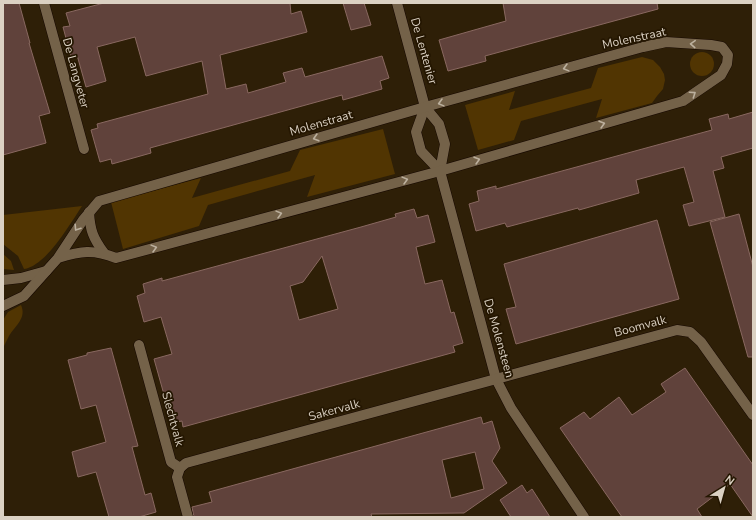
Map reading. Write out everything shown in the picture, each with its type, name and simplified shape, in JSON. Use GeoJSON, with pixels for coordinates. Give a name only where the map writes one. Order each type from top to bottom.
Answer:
{"type":"FeatureCollection","features":[{"type":"Feature","properties":{"kind":"street","name":"De Langveter"},"geometry":{"type":"LineString","coordinates":[[44,3],[84,149]]}},
{"type":"Feature","properties":{"kind":"street","name":"De Lentenier"},"geometry":{"type":"LineString","coordinates":[[396,3],[425,107]]}},
{"type":"Feature","properties":{"kind":"street","name":"Molenstraat"},"geometry":{"type":"LineString","coordinates":[[3,306],[24,296],[58,258],[89,212],[99,201],[425,107],[643,47],[666,42],[711,45],[722,47],[728,55],[727,64],[721,75],[683,101],[440,171],[116,258],[104,253],[91,251],[79,252],[58,258]]}},
{"type":"Feature","properties":{"kind":"street"},"geometry":{"type":"LineString","coordinates":[[425,107],[439,124],[445,144],[440,171]]}},
{"type":"Feature","properties":{"kind":"street"},"geometry":{"type":"LineString","coordinates":[[425,107],[416,132],[421,151],[440,171]]}},
{"type":"Feature","properties":{"kind":"street","name":"De Molensteen"},"geometry":{"type":"LineString","coordinates":[[440,171],[496,379],[511,408],[584,517]]}},
{"type":"Feature","properties":{"kind":"street"},"geometry":{"type":"LineString","coordinates":[[89,212],[90,227],[93,236],[104,253]]}},
{"type":"Feature","properties":{"kind":"street"},"geometry":{"type":"LineString","coordinates":[[3,280],[21,278],[46,271]]}},
{"type":"Feature","properties":{"kind":"street","name":"Boomvalk"},"geometry":{"type":"LineString","coordinates":[[496,379],[677,330],[690,332],[701,342],[753,415]]}},
{"type":"Feature","properties":{"kind":"street","name":"Slechtvalk"},"geometry":{"type":"LineString","coordinates":[[139,345],[171,462],[180,468]]}},
{"type":"Feature","properties":{"kind":"street","name":"Sakervalk"},"geometry":{"type":"LineString","coordinates":[[180,468],[186,463],[496,379]]}},
{"type":"Feature","properties":{"kind":"street"},"geometry":{"type":"LineString","coordinates":[[180,468],[177,477],[188,517]]}},
{"type":"Feature","properties":{"kind":"shaded area"},"geometry":{"type":"Polygon","coordinates":[[[702,52],[711,55],[714,64],[711,73],[702,76],[693,73],[690,64],[693,55],[702,52]]]}},
{"type":"Feature","properties":{"kind":"shaded area"},"geometry":{"type":"Polygon","coordinates":[[[642,57],[653,60],[664,74],[665,80],[663,89],[652,103],[596,118],[602,99],[521,121],[514,140],[478,150],[465,105],[515,91],[509,110],[591,88],[598,68],[642,57]]]}},
{"type":"Feature","properties":{"kind":"shaded area"},"geometry":{"type":"Polygon","coordinates":[[[383,129],[395,174],[307,197],[315,175],[208,205],[199,226],[123,249],[111,202],[201,178],[192,198],[290,171],[300,150],[383,129]]]}},
{"type":"Feature","properties":{"kind":"shaded area"},"geometry":{"type":"Polygon","coordinates":[[[82,206],[57,243],[41,260],[32,266],[24,269],[18,256],[3,244],[3,215],[82,206]]]}},
{"type":"Feature","properties":{"kind":"shaded area"},"geometry":{"type":"Polygon","coordinates":[[[3,254],[11,261],[14,270],[3,269],[3,254]]]}},
{"type":"Feature","properties":{"kind":"shaded area"},"geometry":{"type":"Polygon","coordinates":[[[21,305],[22,314],[20,322],[9,336],[3,348],[3,320],[8,312],[21,305]]]}},
{"type":"Feature","properties":{"kind":"building"},"geometry":{"type":"Polygon","coordinates":[[[3,3],[19,3],[29,43],[50,113],[39,116],[46,143],[3,155],[3,3]]]}},
{"type":"Feature","properties":{"kind":"building"},"geometry":{"type":"Polygon","coordinates":[[[104,3],[290,3],[291,14],[301,11],[307,32],[220,55],[226,89],[246,84],[248,93],[286,82],[283,73],[302,68],[305,77],[382,56],[389,78],[380,81],[382,89],[343,100],[342,95],[150,148],[151,153],[112,164],[111,159],[100,162],[91,130],[98,128],[97,124],[208,94],[202,61],[146,76],[135,37],[97,47],[106,81],[86,87],[77,55],[71,57],[63,27],[70,26],[66,13],[104,3]]]}},
{"type":"Feature","properties":{"kind":"building"},"geometry":{"type":"Polygon","coordinates":[[[343,3],[364,3],[371,25],[351,30],[343,3]]]}},
{"type":"Feature","properties":{"kind":"building"},"geometry":{"type":"Polygon","coordinates":[[[503,3],[657,3],[658,9],[485,56],[486,61],[448,71],[439,40],[506,21],[503,3]]]}},
{"type":"Feature","properties":{"kind":"building"},"geometry":{"type":"Polygon","coordinates":[[[753,112],[753,148],[721,157],[724,168],[713,171],[725,217],[689,226],[683,205],[694,202],[684,167],[636,180],[639,193],[579,210],[578,208],[507,227],[505,223],[476,231],[469,204],[479,201],[477,191],[496,186],[496,189],[712,130],[709,119],[728,114],[729,119],[753,112]]]}},
{"type":"Feature","properties":{"kind":"building"},"geometry":{"type":"Polygon","coordinates":[[[414,209],[417,218],[428,215],[435,242],[416,247],[425,284],[442,280],[451,313],[454,312],[463,343],[453,346],[455,352],[183,427],[182,421],[172,423],[154,359],[172,354],[161,317],[144,322],[137,296],[145,293],[143,284],[162,278],[162,281],[361,227],[396,217],[395,214],[414,209]],[[322,256],[303,282],[290,286],[299,320],[338,309],[322,256]]]}},
{"type":"Feature","properties":{"kind":"building"},"geometry":{"type":"Polygon","coordinates":[[[739,214],[753,267],[753,357],[748,357],[710,222],[739,214]]]}},
{"type":"Feature","properties":{"kind":"building"},"geometry":{"type":"Polygon","coordinates":[[[657,220],[679,299],[516,344],[506,309],[516,307],[504,264],[657,220]]]}},
{"type":"Feature","properties":{"kind":"building"},"geometry":{"type":"Polygon","coordinates":[[[111,348],[138,446],[132,447],[145,495],[151,493],[156,512],[139,517],[109,517],[96,472],[78,477],[72,452],[106,442],[96,405],[81,409],[68,360],[87,355],[87,353],[111,348]]]}},
{"type":"Feature","properties":{"kind":"building"},"geometry":{"type":"Polygon","coordinates":[[[685,368],[753,465],[753,517],[730,484],[697,509],[702,517],[622,517],[560,428],[584,412],[590,419],[619,397],[632,415],[666,392],[661,384],[685,368]]]}},
{"type":"Feature","properties":{"kind":"building"},"geometry":{"type":"Polygon","coordinates":[[[481,417],[483,424],[492,421],[500,448],[492,461],[507,483],[464,513],[371,514],[372,517],[194,517],[192,507],[212,502],[209,492],[481,417]],[[475,452],[442,460],[451,498],[484,489],[475,452]]]}},
{"type":"Feature","properties":{"kind":"building"},"geometry":{"type":"Polygon","coordinates":[[[522,485],[527,493],[532,489],[550,517],[511,517],[500,500],[522,485]]]}}]}
